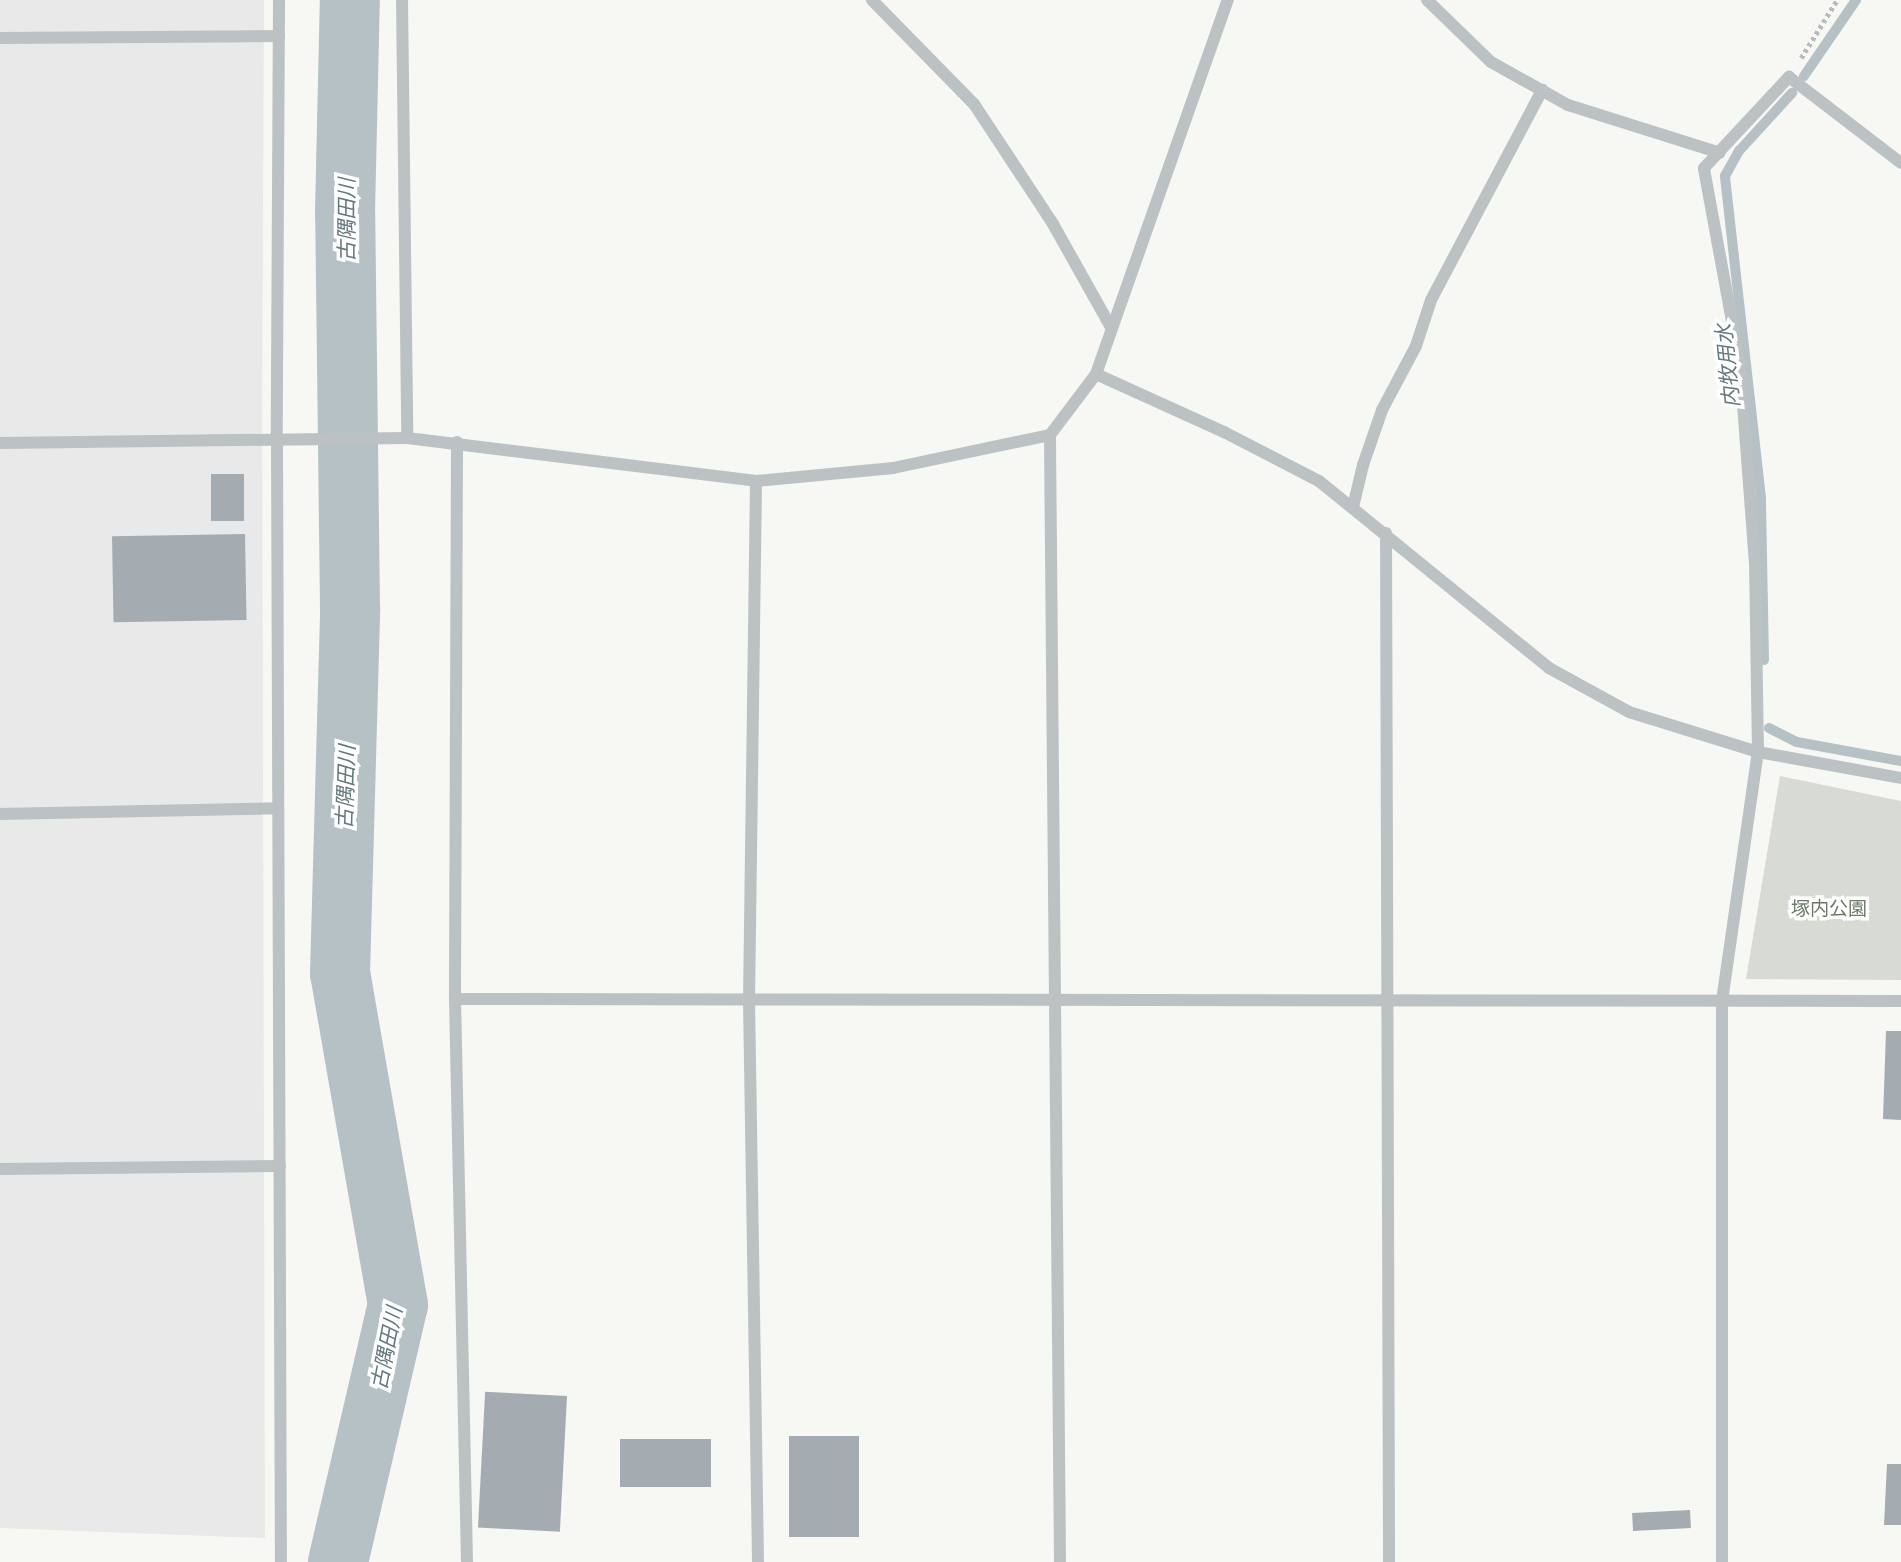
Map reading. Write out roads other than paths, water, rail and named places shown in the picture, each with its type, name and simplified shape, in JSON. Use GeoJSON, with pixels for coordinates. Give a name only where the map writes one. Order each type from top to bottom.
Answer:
{"type":"FeatureCollection","features":[{"type":"Feature","properties":{"kind":"street"},"geometry":{"type":"LineString","coordinates":[[279,0],[277,440],[281,1562]]}},
{"type":"Feature","properties":{"kind":"street"},"geometry":{"type":"LineString","coordinates":[[402,0],[407,438]]}},
{"type":"Feature","properties":{"kind":"street"},"geometry":{"type":"LineString","coordinates":[[872,0],[974,104],[1053,223],[1112,328]]}},
{"type":"Feature","properties":{"kind":"street"},"geometry":{"type":"LineString","coordinates":[[1059,1562],[1050,435],[1096,374],[1228,0]]}},
{"type":"Feature","properties":{"kind":"street"},"geometry":{"type":"LineString","coordinates":[[1427,0],[1490,62],[1568,105],[1720,153]]}},
{"type":"Feature","properties":{"kind":"street"},"geometry":{"type":"LineString","coordinates":[[0,38],[279,36]]}},
{"type":"Feature","properties":{"kind":"street"},"geometry":{"type":"LineString","coordinates":[[1722,1562],[1722,1001],[1758,752],[1755,564],[1740,365],[1704,168],[1789,77],[1901,163]]}},
{"type":"Feature","properties":{"kind":"street"},"geometry":{"type":"LineString","coordinates":[[1353,508],[1363,465],[1382,410],[1416,346],[1431,300],[1542,90]]}},
{"type":"Feature","properties":{"kind":"street"},"geometry":{"type":"LineString","coordinates":[[1096,374],[1272,456],[1319,481],[1549,668],[1629,712],[1758,752],[1901,778]]}},
{"type":"Feature","properties":{"kind":"street"},"geometry":{"type":"LineString","coordinates":[[0,443],[407,438],[756,481],[893,468],[1050,435]]}},
{"type":"Feature","properties":{"kind":"street"},"geometry":{"type":"LineString","coordinates":[[457,443],[455,999],[467,1562]]}},
{"type":"Feature","properties":{"kind":"street"},"geometry":{"type":"LineString","coordinates":[[756,481],[749,1000],[758,1562]]}},
{"type":"Feature","properties":{"kind":"street"},"geometry":{"type":"LineString","coordinates":[[1386,533],[1389,1562]]}},
{"type":"Feature","properties":{"kind":"street"},"geometry":{"type":"LineString","coordinates":[[0,814],[278,808]]}},
{"type":"Feature","properties":{"kind":"street"},"geometry":{"type":"LineString","coordinates":[[455,999],[1901,1002]]}},
{"type":"Feature","properties":{"kind":"street"},"geometry":{"type":"LineString","coordinates":[[0,1169],[280,1166]]}},
{"type":"Feature","properties":{"kind":"waterway","name":"古隅田川"},"geometry":{"type":"LineString","coordinates":[[338,1562],[398,1305],[340,974],[350,608],[345,213],[350,0]]}},
{"type":"Feature","properties":{"kind":"waterway","name":"内牧用水"},"geometry":{"type":"LineString","coordinates":[[1804,76],[1856,0]]}},
{"type":"Feature","properties":{"kind":"waterway","name":"内牧用水"},"geometry":{"type":"LineString","coordinates":[[1764,660],[1761,498],[1725,176],[1739,151],[1792,93]]}},
{"type":"Feature","properties":{"kind":"waterway"},"geometry":{"type":"LineString","coordinates":[[1769,728],[1797,742],[1901,761]]}},
{"type":"Feature","properties":{"kind":"park label","name":"塚内公園"},"geometry":{"type":"Point","coordinates":[1829,909]}}]}
